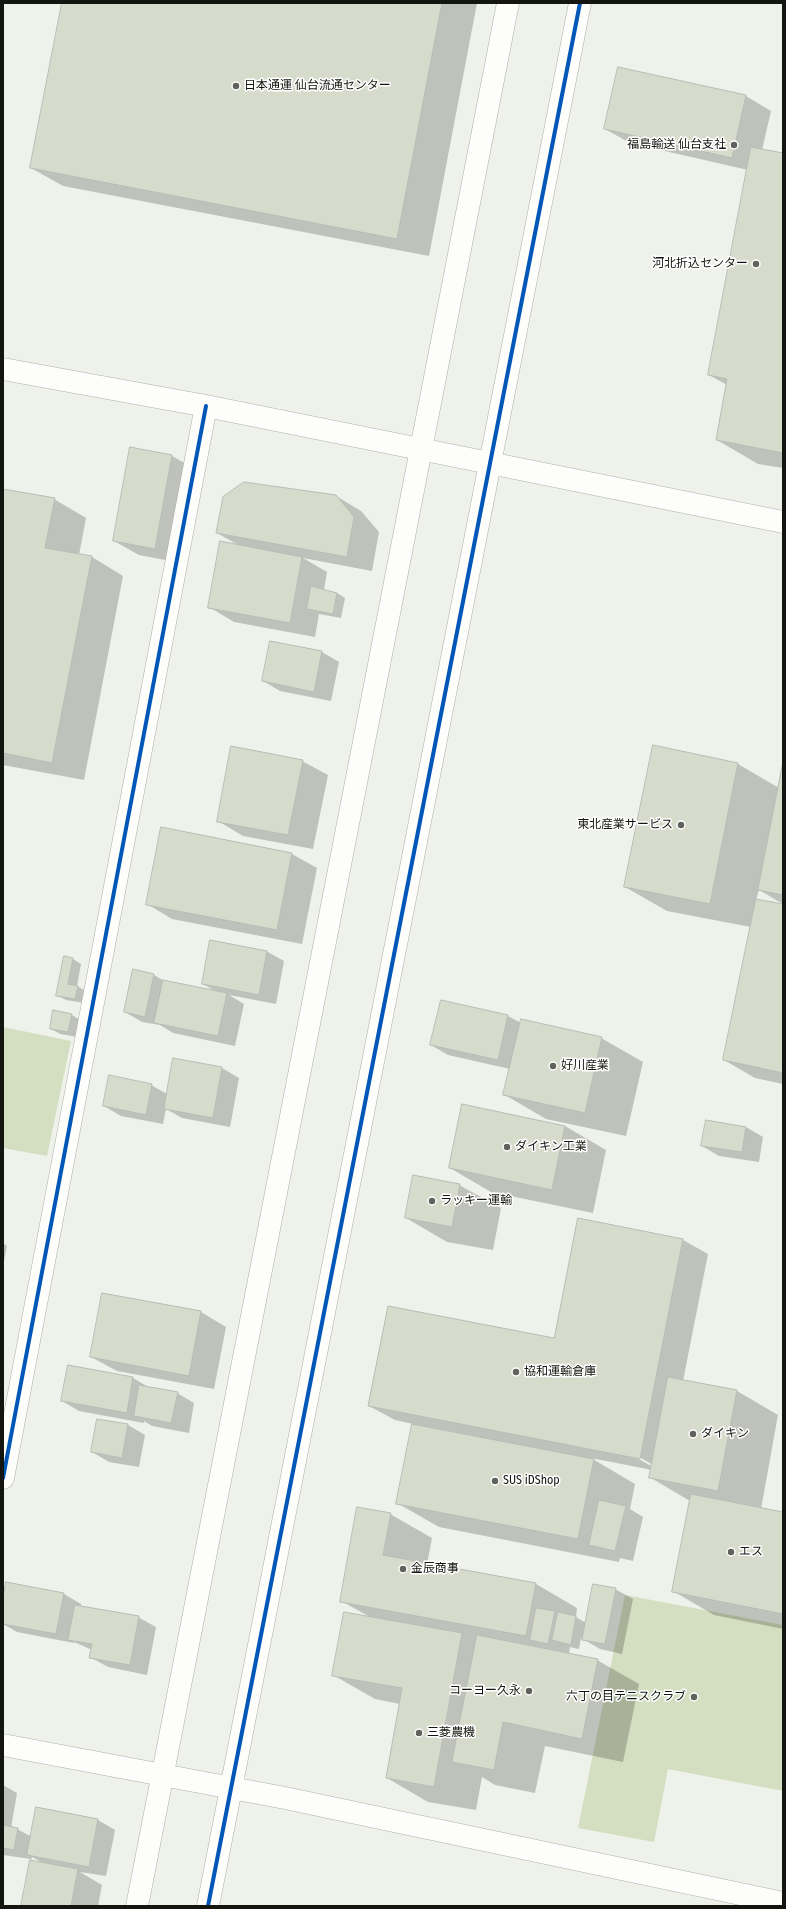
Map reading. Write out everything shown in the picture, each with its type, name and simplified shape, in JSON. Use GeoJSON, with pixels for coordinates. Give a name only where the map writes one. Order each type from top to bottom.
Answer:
{"type":"FeatureCollection","features":[{"type":"Feature","properties":{"kind":"street"},"geometry":{"type":"LineString","coordinates":[[137,1906],[508,3]]}},
{"type":"Feature","properties":{"kind":"street"},"geometry":{"type":"LineString","coordinates":[[208,1906],[580,3]]}},
{"type":"Feature","properties":{"kind":"street"},"geometry":{"type":"LineString","coordinates":[[3,369],[206,406],[783,522]]}},
{"type":"Feature","properties":{"kind":"street"},"geometry":{"type":"LineString","coordinates":[[3,1478],[206,406]]}},
{"type":"Feature","properties":{"kind":"street"},"geometry":{"type":"LineString","coordinates":[[3,1745],[162,1774],[783,1903]]}},
{"type":"Feature","properties":{"kind":"green space"},"geometry":{"type":"Polygon","coordinates":[[[3,1027],[71,1041],[47,1156],[3,1148],[3,1027]]]}},
{"type":"Feature","properties":{"kind":"green space","name":"六丁の目テニスクラブ"},"geometry":{"type":"Polygon","coordinates":[[[625,1595],[783,1625],[783,1791],[668,1769],[654,1842],[578,1828],[625,1595]]]}},
{"type":"Feature","properties":{"kind":"building","name":"日本通運 仙台流通センター"},"geometry":{"type":"Polygon","coordinates":[[[62,3],[442,3],[397,239],[30,168],[62,3]]]}},
{"type":"Feature","properties":{"kind":"building"},"geometry":{"type":"Polygon","coordinates":[[[618,67],[746,95],[732,158],[604,129],[618,67]]]}},
{"type":"Feature","properties":{"kind":"building","name":"河北折込センター"},"geometry":{"type":"Polygon","coordinates":[[[751,147],[783,153],[783,453],[716,440],[727,379],[708,375],[751,147]]]}},
{"type":"Feature","properties":{"kind":"building"},"geometry":{"type":"Polygon","coordinates":[[[130,447],[172,455],[155,549],[113,541],[130,447]]]}},
{"type":"Feature","properties":{"kind":"building"},"geometry":{"type":"Polygon","coordinates":[[[244,482],[336,495],[354,517],[347,557],[216,533],[223,497],[244,482]]]}},
{"type":"Feature","properties":{"kind":"building"},"geometry":{"type":"Polygon","coordinates":[[[3,489],[55,498],[45,548],[92,556],[52,763],[3,753],[3,489]]]}},
{"type":"Feature","properties":{"kind":"building"},"geometry":{"type":"Polygon","coordinates":[[[220,541],[302,557],[290,623],[208,608],[220,541]]]}},
{"type":"Feature","properties":{"kind":"building"},"geometry":{"type":"Polygon","coordinates":[[[311,586],[337,593],[333,614],[307,609],[311,586]]]}},
{"type":"Feature","properties":{"kind":"building"},"geometry":{"type":"Polygon","coordinates":[[[270,641],[322,651],[314,692],[262,681],[270,641]]]}},
{"type":"Feature","properties":{"kind":"building","name":"東北産業サービス"},"geometry":{"type":"Polygon","coordinates":[[[653,745],[738,763],[710,904],[624,887],[653,745]]]}},
{"type":"Feature","properties":{"kind":"building"},"geometry":{"type":"Polygon","coordinates":[[[231,746],[303,760],[288,835],[217,822],[231,746]]]}},
{"type":"Feature","properties":{"kind":"building"},"geometry":{"type":"Polygon","coordinates":[[[783,762],[783,895],[758,890],[783,762]]]}},
{"type":"Feature","properties":{"kind":"building"},"geometry":{"type":"Polygon","coordinates":[[[161,827],[292,853],[277,930],[146,905],[161,827]]]}},
{"type":"Feature","properties":{"kind":"building"},"geometry":{"type":"Polygon","coordinates":[[[756,899],[783,904],[783,1073],[723,1060],[756,899]]]}},
{"type":"Feature","properties":{"kind":"building"},"geometry":{"type":"Polygon","coordinates":[[[210,940],[267,951],[259,995],[202,984],[210,940]]]}},
{"type":"Feature","properties":{"kind":"building"},"geometry":{"type":"Polygon","coordinates":[[[64,956],[73,958],[68,984],[78,986],[75,999],[56,996],[64,956]]]}},
{"type":"Feature","properties":{"kind":"building"},"geometry":{"type":"Polygon","coordinates":[[[133,969],[154,974],[145,1017],[124,1012],[133,969]]]}},
{"type":"Feature","properties":{"kind":"building"},"geometry":{"type":"Polygon","coordinates":[[[163,980],[227,993],[218,1036],[154,1023],[163,980]]]}},
{"type":"Feature","properties":{"kind":"building"},"geometry":{"type":"Polygon","coordinates":[[[441,1000],[508,1015],[498,1060],[430,1045],[441,1000]]]}},
{"type":"Feature","properties":{"kind":"building"},"geometry":{"type":"Polygon","coordinates":[[[53,1010],[72,1014],[68,1032],[50,1029],[53,1010]]]}},
{"type":"Feature","properties":{"kind":"building","name":"好川産業"},"geometry":{"type":"Polygon","coordinates":[[[521,1019],[602,1037],[585,1113],[503,1095],[521,1019]]]}},
{"type":"Feature","properties":{"kind":"building"},"geometry":{"type":"Polygon","coordinates":[[[173,1058],[222,1067],[213,1118],[164,1109],[173,1058]]]}},
{"type":"Feature","properties":{"kind":"building"},"geometry":{"type":"Polygon","coordinates":[[[109,1075],[152,1084],[146,1115],[103,1106],[109,1075]]]}},
{"type":"Feature","properties":{"kind":"building","name":"ダイキン工業"},"geometry":{"type":"Polygon","coordinates":[[[462,1104],[565,1126],[552,1190],[449,1168],[462,1104]]]}},
{"type":"Feature","properties":{"kind":"building"},"geometry":{"type":"Polygon","coordinates":[[[706,1120],[746,1127],[742,1152],[701,1146],[706,1120]]]}},
{"type":"Feature","properties":{"kind":"building","name":"ラッキー運輸"},"geometry":{"type":"Polygon","coordinates":[[[413,1175],[460,1184],[452,1227],[405,1218],[413,1175]]]}},
{"type":"Feature","properties":{"kind":"building","name":"協和運輸倉庫"},"geometry":{"type":"Polygon","coordinates":[[[578,1218],[683,1239],[640,1459],[368,1406],[388,1306],[554,1338],[578,1218]]]}},
{"type":"Feature","properties":{"kind":"building"},"geometry":{"type":"Polygon","coordinates":[[[102,1293],[201,1311],[189,1376],[90,1357],[102,1293]]]}},
{"type":"Feature","properties":{"kind":"building"},"geometry":{"type":"Polygon","coordinates":[[[68,1365],[133,1377],[127,1413],[61,1401],[68,1365]]]}},
{"type":"Feature","properties":{"kind":"building","name":"ダイキン"},"geometry":{"type":"Polygon","coordinates":[[[668,1377],[737,1390],[718,1491],[649,1478],[668,1377]]]}},
{"type":"Feature","properties":{"kind":"building"},"geometry":{"type":"Polygon","coordinates":[[[139,1385],[178,1392],[171,1423],[134,1416],[139,1385]]]}},
{"type":"Feature","properties":{"kind":"building"},"geometry":{"type":"Polygon","coordinates":[[[97,1419],[128,1424],[122,1458],[91,1452],[97,1419]]]}},
{"type":"Feature","properties":{"kind":"building","name":"SUS iDShop"},"geometry":{"type":"Polygon","coordinates":[[[412,1424],[594,1459],[578,1539],[396,1504],[412,1424]]]}},
{"type":"Feature","properties":{"kind":"building","name":"エス"},"geometry":{"type":"Polygon","coordinates":[[[691,1494],[783,1512],[783,1614],[672,1592],[691,1494]]]}},
{"type":"Feature","properties":{"kind":"building"},"geometry":{"type":"Polygon","coordinates":[[[599,1500],[626,1506],[615,1551],[589,1545],[599,1500]]]}},
{"type":"Feature","properties":{"kind":"building","name":"金辰商事"},"geometry":{"type":"Polygon","coordinates":[[[357,1507],[391,1513],[383,1555],[536,1583],[526,1636],[340,1602],[357,1507]]]}},
{"type":"Feature","properties":{"kind":"building"},"geometry":{"type":"Polygon","coordinates":[[[6,1582],[64,1593],[56,1634],[3,1624],[3,1598],[6,1582]]]}},
{"type":"Feature","properties":{"kind":"building"},"geometry":{"type":"Polygon","coordinates":[[[593,1584],[616,1588],[605,1644],[582,1640],[593,1584]]]}},
{"type":"Feature","properties":{"kind":"building"},"geometry":{"type":"Polygon","coordinates":[[[75,1605],[139,1616],[130,1665],[89,1658],[92,1644],[68,1640],[75,1605]]]}},
{"type":"Feature","properties":{"kind":"building"},"geometry":{"type":"Polygon","coordinates":[[[536,1608],[555,1611],[548,1644],[530,1640],[536,1608]]]}},
{"type":"Feature","properties":{"kind":"building","name":"三菱農機"},"geometry":{"type":"Polygon","coordinates":[[[344,1612],[462,1633],[434,1787],[386,1778],[402,1688],[332,1676],[344,1612]]]}},
{"type":"Feature","properties":{"kind":"building"},"geometry":{"type":"Polygon","coordinates":[[[558,1612],[576,1616],[571,1645],[552,1640],[558,1612]]]}},
{"type":"Feature","properties":{"kind":"building","name":"コーヨー久永"},"geometry":{"type":"Polygon","coordinates":[[[477,1635],[598,1659],[582,1739],[503,1722],[494,1770],[452,1762],[477,1635]]]}},
{"type":"Feature","properties":{"kind":"building"},"geometry":{"type":"Polygon","coordinates":[[[36,1807],[98,1819],[89,1867],[27,1855],[36,1807]]]}},
{"type":"Feature","properties":{"kind":"building"},"geometry":{"type":"Polygon","coordinates":[[[3,1825],[18,1828],[14,1850],[3,1848],[3,1825]]]}},
{"type":"Feature","properties":{"kind":"building"},"geometry":{"type":"Polygon","coordinates":[[[30,1860],[78,1869],[71,1906],[21,1906],[30,1860]]]}},
{"type":"Feature","properties":{"kind":"cycle path"},"geometry":{"type":"LineString","coordinates":[[208,1906],[580,3]]}},
{"type":"Feature","properties":{"kind":"cycle path"},"geometry":{"type":"LineString","coordinates":[[3,1478],[206,406]]}},
{"type":"Feature","properties":{"kind":"place","name":"日本通運 仙台流通センター"},"geometry":{"type":"Point","coordinates":[236,86]}},
{"type":"Feature","properties":{"kind":"place","name":"福島輸送 仙台支社"},"geometry":{"type":"Point","coordinates":[734,145]}},
{"type":"Feature","properties":{"kind":"place","name":"河北折込センター"},"geometry":{"type":"Point","coordinates":[756,264]}},
{"type":"Feature","properties":{"kind":"place","name":"東北産業サービス"},"geometry":{"type":"Point","coordinates":[681,825]}},
{"type":"Feature","properties":{"kind":"place","name":"好川産業"},"geometry":{"type":"Point","coordinates":[553,1066]}},
{"type":"Feature","properties":{"kind":"place","name":"ダイキン工業"},"geometry":{"type":"Point","coordinates":[507,1147]}},
{"type":"Feature","properties":{"kind":"place","name":"ラッキー運輸"},"geometry":{"type":"Point","coordinates":[432,1201]}},
{"type":"Feature","properties":{"kind":"place","name":"協和運輸倉庫"},"geometry":{"type":"Point","coordinates":[516,1372]}},
{"type":"Feature","properties":{"kind":"place","name":"ダイキン"},"geometry":{"type":"Point","coordinates":[693,1434]}},
{"type":"Feature","properties":{"kind":"place","name":"SUS iDShop"},"geometry":{"type":"Point","coordinates":[495,1481]}},
{"type":"Feature","properties":{"kind":"place","name":"エス"},"geometry":{"type":"Point","coordinates":[731,1552]}},
{"type":"Feature","properties":{"kind":"place","name":"金辰商事"},"geometry":{"type":"Point","coordinates":[403,1569]}},
{"type":"Feature","properties":{"kind":"place","name":"コーヨー久永"},"geometry":{"type":"Point","coordinates":[529,1691]}},
{"type":"Feature","properties":{"kind":"place","name":"六丁の目テニスクラブ"},"geometry":{"type":"Point","coordinates":[694,1697]}},
{"type":"Feature","properties":{"kind":"place","name":"三菱農機"},"geometry":{"type":"Point","coordinates":[419,1733]}}]}
